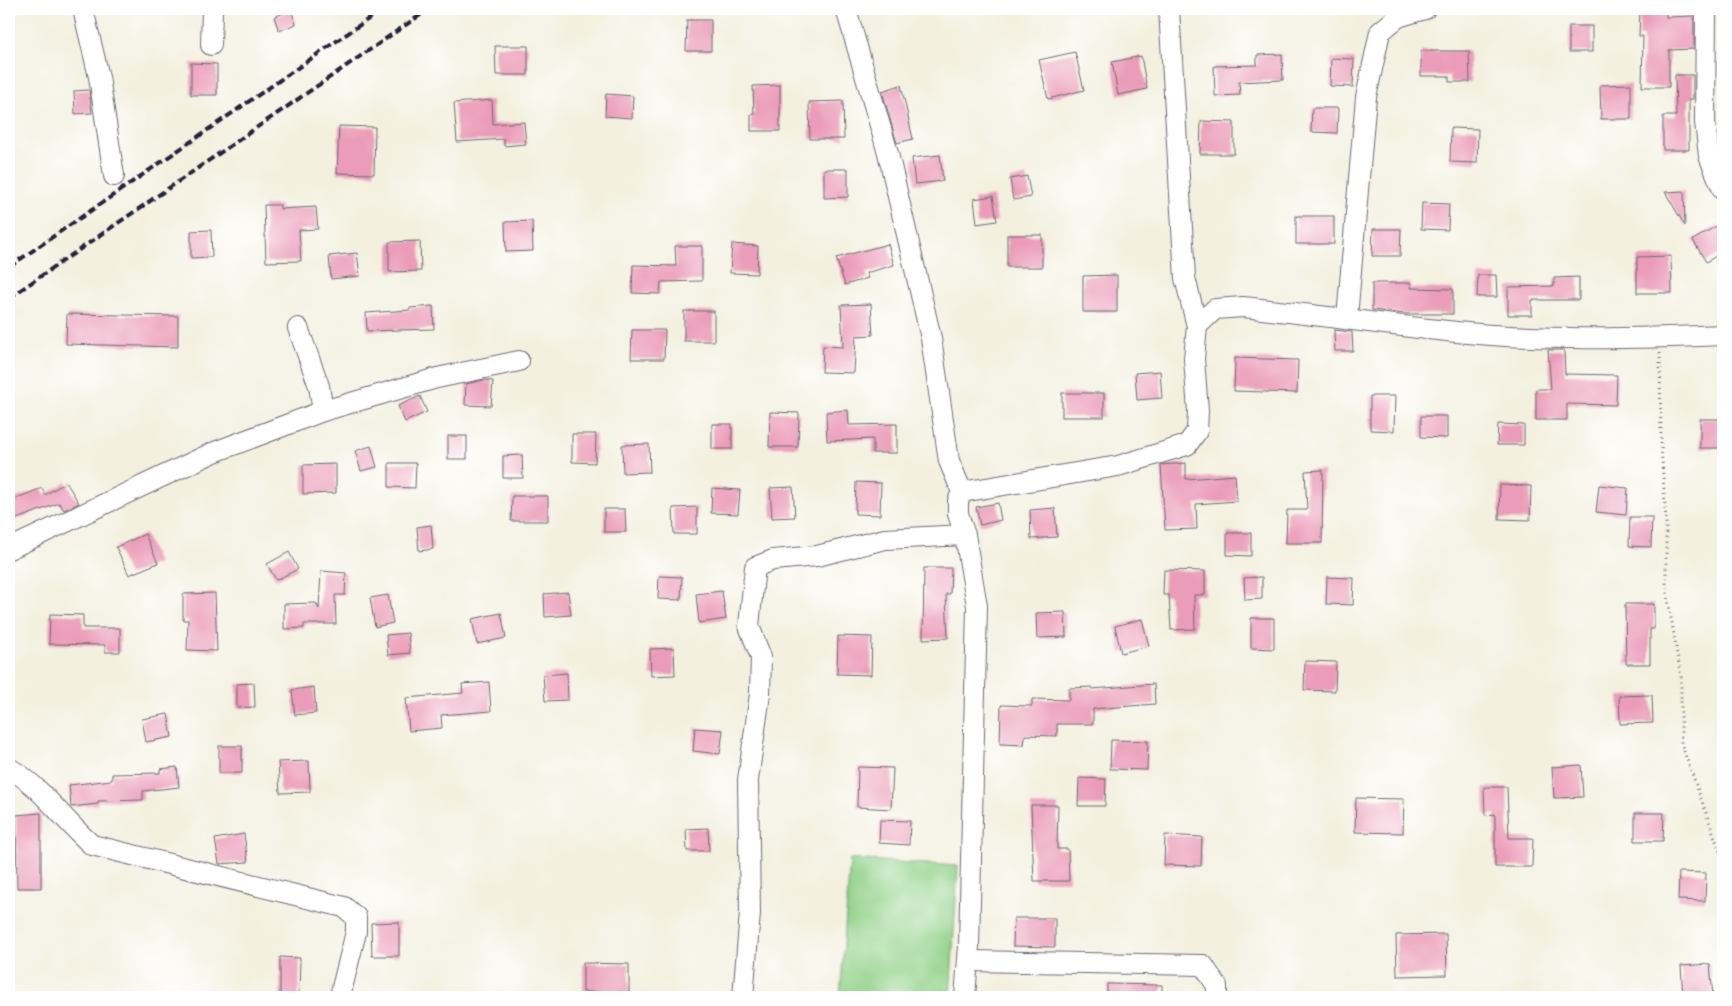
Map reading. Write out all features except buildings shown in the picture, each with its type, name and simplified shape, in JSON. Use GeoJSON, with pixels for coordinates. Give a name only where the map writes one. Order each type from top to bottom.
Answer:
{"type":"FeatureCollection","features":[{"type":"Feature","properties":{"kind":"street"},"geometry":{"type":"LineString","coordinates":[[83,9],[99,77],[114,176]]}},
{"type":"Feature","properties":{"kind":"street"},"geometry":{"type":"LineString","coordinates":[[211,45],[212,9]]}},
{"type":"Feature","properties":{"kind":"street"},"geometry":{"type":"LineString","coordinates":[[846,9],[888,153],[931,338],[948,461],[962,492],[958,501],[958,514],[965,535],[977,606],[968,961],[965,997]]}},
{"type":"Feature","properties":{"kind":"street"},"geometry":{"type":"LineString","coordinates":[[962,492],[1118,466],[1187,445],[1197,431],[1198,411],[1194,359],[1197,326],[1185,278],[1168,9]]}},
{"type":"Feature","properties":{"kind":"street"},"geometry":{"type":"LineString","coordinates":[[1346,318],[1366,98],[1380,32],[1398,18],[1425,9]]}},
{"type":"Feature","properties":{"kind":"street"},"geometry":{"type":"LineString","coordinates":[[1706,9],[1705,122],[1709,156],[1723,190]]}},
{"type":"Feature","properties":{"kind":"street"},"geometry":{"type":"LineString","coordinates":[[1197,326],[1215,309],[1243,307],[1346,318],[1448,332],[1529,337],[1659,338],[1723,335]]}},
{"type":"Feature","properties":{"kind":"street"},"geometry":{"type":"LineString","coordinates":[[298,328],[319,386],[323,411]]}},
{"type":"Feature","properties":{"kind":"street"},"geometry":{"type":"LineString","coordinates":[[9,549],[212,453],[323,411],[437,378],[519,361]]}},
{"type":"Feature","properties":{"kind":"street"},"geometry":{"type":"LineString","coordinates":[[744,997],[750,912],[748,780],[760,694],[762,657],[749,626],[755,567],[773,560],[817,556],[885,539],[965,535]]}},
{"type":"Feature","properties":{"kind":"street"},"geometry":{"type":"LineString","coordinates":[[9,768],[27,778],[71,827],[92,845],[344,907],[356,917],[356,932],[340,995]]}},
{"type":"Feature","properties":{"kind":"street"},"geometry":{"type":"LineString","coordinates":[[968,961],[1203,965],[1217,986],[1217,997]]}},
{"type":"Feature","properties":{"kind":"path"},"geometry":{"type":"LineString","coordinates":[[1659,338],[1661,445],[1666,520],[1666,587],[1680,677],[1681,743],[1723,860]]}},
{"type":"Feature","properties":{"kind":"green space"},"geometry":{"type":"Polygon","coordinates":[[[850,859],[958,866],[950,997],[840,997],[850,859]]]}},
{"type":"Feature","properties":{"kind":"railway"},"geometry":{"type":"LineString","coordinates":[[9,267],[383,9]]}},
{"type":"Feature","properties":{"kind":"railway"},"geometry":{"type":"LineString","coordinates":[[9,298],[429,9]]}}]}
